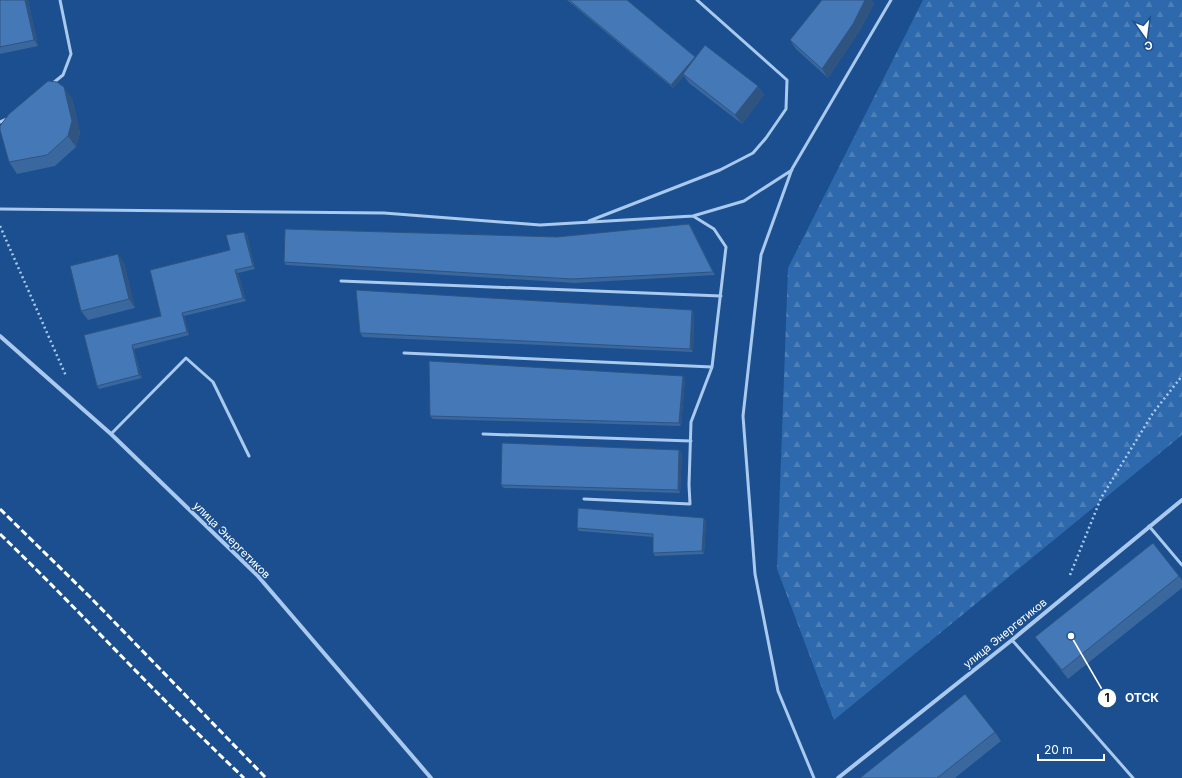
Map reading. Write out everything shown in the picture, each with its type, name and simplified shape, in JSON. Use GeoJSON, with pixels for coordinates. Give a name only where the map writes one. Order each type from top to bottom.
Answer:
{"type":"FeatureCollection","features":[{"type":"Feature","properties":{"kind":"street","name":"улица Энергетиков"},"geometry":{"type":"LineString","coordinates":[[0,336],[110,434],[256,575],[431,778]]}},
{"type":"Feature","properties":{"kind":"street","name":"улица Энергетиков"},"geometry":{"type":"LineString","coordinates":[[838,778],[1012,640],[1182,500]]}},
{"type":"Feature","properties":{"kind":"lane"},"geometry":{"type":"LineString","coordinates":[[52,85],[63,75],[71,54],[60,0]]}},
{"type":"Feature","properties":{"kind":"lane"},"geometry":{"type":"LineString","coordinates":[[585,222],[720,170],[753,152],[766,138],[786,109],[787,80],[697,0]]}},
{"type":"Feature","properties":{"kind":"lane"},"geometry":{"type":"LineString","coordinates":[[814,778],[778,691],[755,574],[743,416],[761,255],[792,169],[891,0]]}},
{"type":"Feature","properties":{"kind":"lane"},"geometry":{"type":"LineString","coordinates":[[0,122],[10,118]]}},
{"type":"Feature","properties":{"kind":"lane"},"geometry":{"type":"LineString","coordinates":[[0,209],[384,213],[540,225],[693,216],[744,201],[792,169]]}},
{"type":"Feature","properties":{"kind":"lane"},"geometry":{"type":"LineString","coordinates":[[584,499],[690,504],[689,485],[692,422],[712,367],[726,247],[714,229],[693,216]]}},
{"type":"Feature","properties":{"kind":"lane"},"geometry":{"type":"LineString","coordinates":[[341,282],[721,296]]}},
{"type":"Feature","properties":{"kind":"lane"},"geometry":{"type":"LineString","coordinates":[[404,353],[712,367]]}},
{"type":"Feature","properties":{"kind":"lane"},"geometry":{"type":"LineString","coordinates":[[110,434],[186,358],[212,382],[249,456]]}},
{"type":"Feature","properties":{"kind":"lane"},"geometry":{"type":"LineString","coordinates":[[483,434],[691,441]]}},
{"type":"Feature","properties":{"kind":"lane"},"geometry":{"type":"LineString","coordinates":[[1150,526],[1182,565]]}},
{"type":"Feature","properties":{"kind":"lane"},"geometry":{"type":"LineString","coordinates":[[1012,640],[1132,778]]}},
{"type":"Feature","properties":{"kind":"path"},"geometry":{"type":"LineString","coordinates":[[0,226],[67,378]]}},
{"type":"Feature","properties":{"kind":"path"},"geometry":{"type":"LineString","coordinates":[[1058,601],[1101,498],[1153,413],[1182,376]]}},
{"type":"Feature","properties":{"kind":"green space"},"geometry":{"type":"Polygon","coordinates":[[[923,0],[1182,0],[1182,435],[834,720],[777,569],[788,268],[923,0]]]}},
{"type":"Feature","properties":{"kind":"building"},"geometry":{"type":"Polygon","coordinates":[[[0,0],[25,0],[34,40],[0,47],[0,0]]]}},
{"type":"Feature","properties":{"kind":"building"},"geometry":{"type":"Polygon","coordinates":[[[569,0],[627,0],[695,57],[671,85],[569,0]]]}},
{"type":"Feature","properties":{"kind":"building"},"geometry":{"type":"Polygon","coordinates":[[[822,0],[865,0],[853,24],[822,69],[790,40],[822,0]]]}},
{"type":"Feature","properties":{"kind":"building"},"geometry":{"type":"Polygon","coordinates":[[[705,45],[758,86],[735,115],[683,74],[705,45]]]}},
{"type":"Feature","properties":{"kind":"building"},"geometry":{"type":"Polygon","coordinates":[[[48,81],[57,82],[64,87],[72,121],[68,136],[47,155],[9,162],[0,126],[9,114],[48,81]]]}},
{"type":"Feature","properties":{"kind":"building"},"geometry":{"type":"Polygon","coordinates":[[[689,224],[713,272],[572,279],[284,262],[285,229],[557,237],[689,224]]]}},
{"type":"Feature","properties":{"kind":"building"},"geometry":{"type":"Polygon","coordinates":[[[244,232],[253,266],[235,270],[243,298],[182,313],[187,332],[132,345],[139,375],[97,386],[84,335],[161,316],[150,270],[230,250],[226,235],[244,232]]]}},
{"type":"Feature","properties":{"kind":"building"},"geometry":{"type":"Polygon","coordinates":[[[118,254],[129,299],[81,311],[70,266],[118,254]]]}},
{"type":"Feature","properties":{"kind":"building"},"geometry":{"type":"Polygon","coordinates":[[[356,290],[692,310],[690,349],[360,333],[356,290]]]}},
{"type":"Feature","properties":{"kind":"building"},"geometry":{"type":"Polygon","coordinates":[[[429,361],[683,376],[679,423],[430,416],[429,361]]]}},
{"type":"Feature","properties":{"kind":"building"},"geometry":{"type":"Polygon","coordinates":[[[502,443],[679,450],[678,490],[501,485],[502,443]]]}},
{"type":"Feature","properties":{"kind":"building"},"geometry":{"type":"Polygon","coordinates":[[[578,508],[704,518],[702,551],[653,553],[653,534],[577,528],[578,508]]]}},
{"type":"Feature","properties":{"kind":"building"},"geometry":{"type":"Polygon","coordinates":[[[1153,543],[1179,576],[1062,670],[1035,637],[1153,543]]]}},
{"type":"Feature","properties":{"kind":"building"},"geometry":{"type":"Polygon","coordinates":[[[965,694],[995,732],[937,778],[860,778],[965,694]]]}},
{"type":"Feature","properties":{"kind":"railway"},"geometry":{"type":"LineString","coordinates":[[0,509],[91,598],[266,778]]}},
{"type":"Feature","properties":{"kind":"railway"},"geometry":{"type":"LineString","coordinates":[[0,534],[182,718],[244,778]]}},
{"type":"Feature","properties":{"kind":"place","name":"ОТСК"},"geometry":{"type":"Point","coordinates":[1071,636]}}]}
